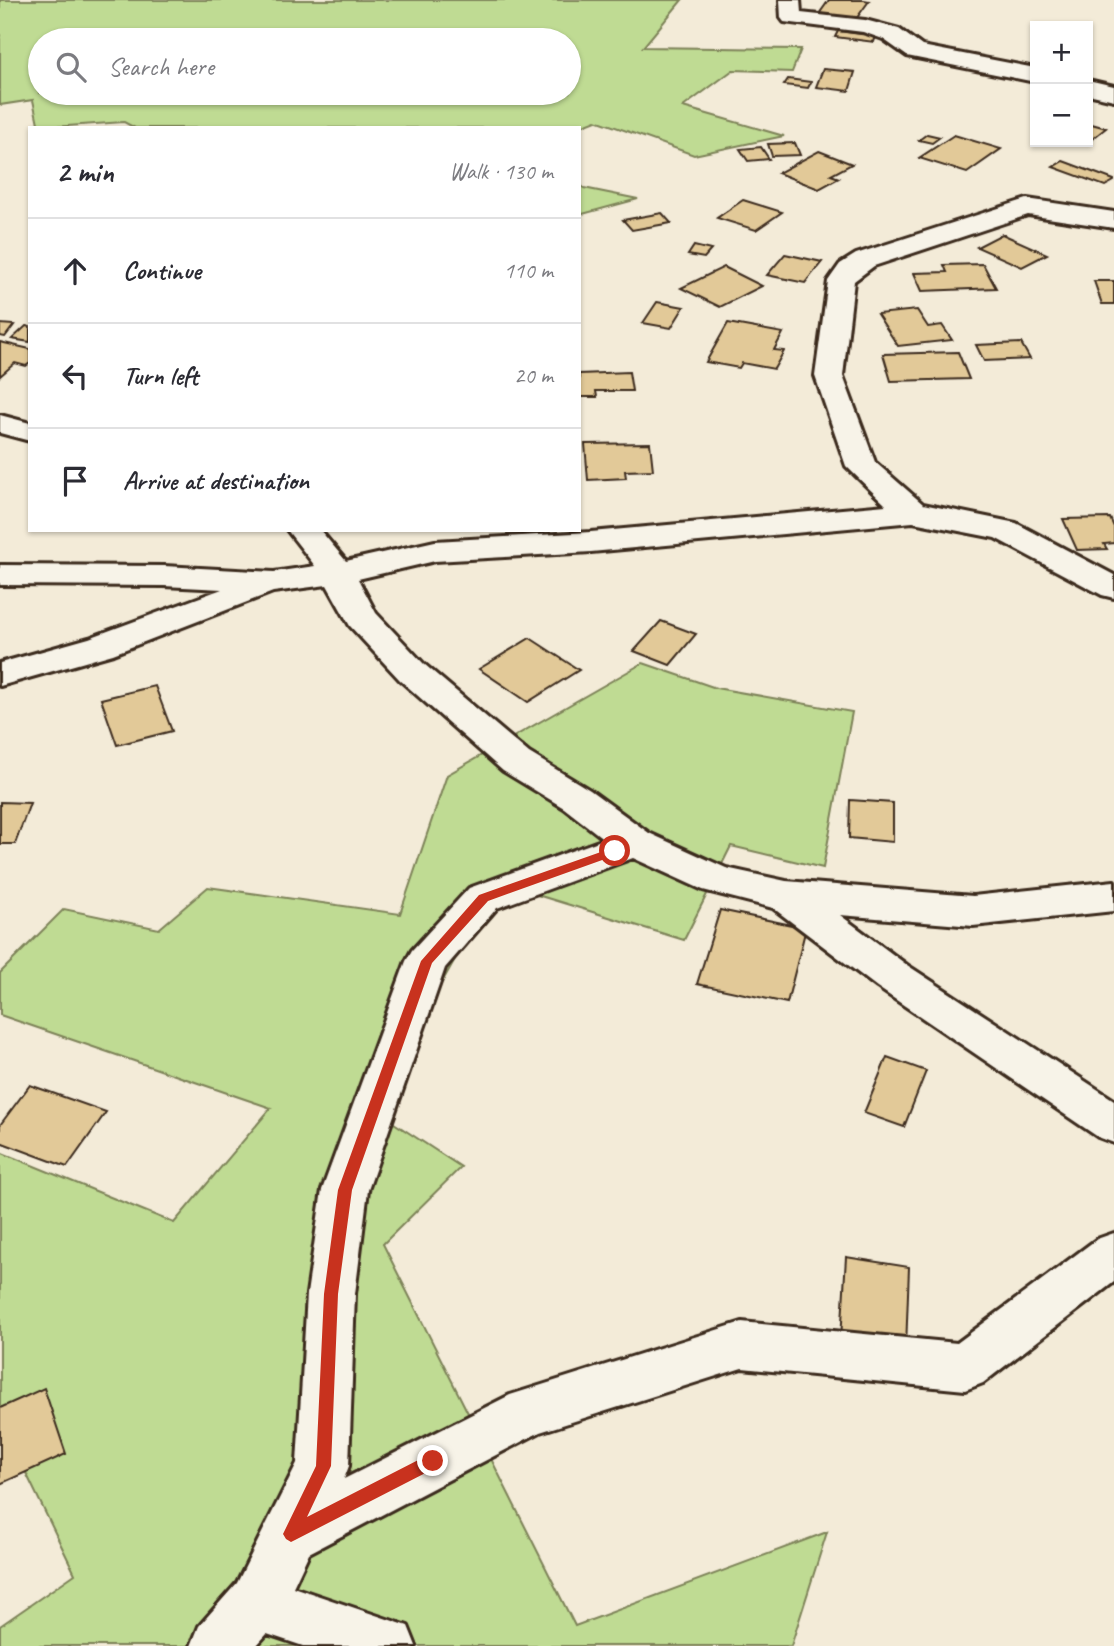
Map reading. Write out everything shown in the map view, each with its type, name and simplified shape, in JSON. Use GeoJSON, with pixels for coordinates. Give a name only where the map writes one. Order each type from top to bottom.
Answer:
{"type":"FeatureCollection","features":[{"type":"Feature","properties":{"kind":"street"},"geometry":{"type":"LineString","coordinates":[[790,0],[791,18],[865,26],[891,34],[915,51],[1030,74]]}},
{"type":"Feature","properties":{"kind":"street"},"geometry":{"type":"LineString","coordinates":[[1093,88],[1114,93]]}},
{"type":"Feature","properties":{"kind":"street"},"geometry":{"type":"LineString","coordinates":[[913,512],[861,466],[829,376],[841,281],[849,271],[865,260],[1027,207],[1114,220]]}},
{"type":"Feature","properties":{"kind":"street"},"geometry":{"type":"LineString","coordinates":[[0,424],[28,431]]}},
{"type":"Feature","properties":{"kind":"street"},"geometry":{"type":"LineString","coordinates":[[0,575],[164,576],[274,582],[338,573],[435,551],[591,542],[913,512],[1005,530],[1114,588]]}},
{"type":"Feature","properties":{"kind":"street"},"geometry":{"type":"LineString","coordinates":[[305,532],[338,573],[362,618],[412,672],[516,762],[577,799],[635,843],[717,880],[786,897],[972,911],[1114,896]]}},
{"type":"Feature","properties":{"kind":"street"},"geometry":{"type":"LineString","coordinates":[[0,675],[101,646],[274,582]]}},
{"type":"Feature","properties":{"kind":"street"},"geometry":{"type":"LineString","coordinates":[[219,1646],[257,1603],[323,1466],[331,1294],[345,1190],[427,961],[483,898],[635,843]]}},
{"type":"Feature","properties":{"kind":"street"},"geometry":{"type":"LineString","coordinates":[[786,897],[892,976],[1114,1124]]}},
{"type":"Feature","properties":{"kind":"street"},"geometry":{"type":"LineString","coordinates":[[291,1534],[528,1412],[742,1345],[965,1367],[1114,1254]]}},
{"type":"Feature","properties":{"kind":"street"},"geometry":{"type":"LineString","coordinates":[[257,1603],[388,1646]]}},
{"type":"Feature","properties":{"kind":"green space"},"geometry":{"type":"Polygon","coordinates":[[[0,0],[682,0],[643,47],[801,49],[792,72],[733,70],[683,107],[784,136],[694,155],[596,120],[581,126],[131,126],[124,122],[39,126],[34,105],[581,105],[581,28],[28,28],[28,101],[0,105],[0,0]]]}},
{"type":"Feature","properties":{"kind":"green space"},"geometry":{"type":"Polygon","coordinates":[[[581,186],[638,199],[581,214],[581,186]]]}},
{"type":"Feature","properties":{"kind":"green space"},"geometry":{"type":"Polygon","coordinates":[[[643,663],[716,688],[852,712],[823,868],[731,846],[684,940],[498,883],[371,1108],[461,1167],[383,1244],[575,1626],[827,1532],[791,1646],[0,1646],[0,1626],[75,1574],[14,1448],[0,1456],[0,1152],[174,1223],[271,1108],[0,1015],[0,973],[64,909],[159,929],[208,887],[400,914],[447,775],[643,663]]]}},
{"type":"Feature","properties":{"kind":"building"},"geometry":{"type":"Polygon","coordinates":[[[829,0],[869,1],[856,19],[819,14],[829,0]]]}},
{"type":"Feature","properties":{"kind":"building"},"geometry":{"type":"Polygon","coordinates":[[[838,31],[876,36],[874,42],[835,37],[838,31]]]}},
{"type":"Feature","properties":{"kind":"building"},"geometry":{"type":"Polygon","coordinates":[[[823,69],[855,72],[849,91],[816,87],[823,69]]]}},
{"type":"Feature","properties":{"kind":"building"},"geometry":{"type":"Polygon","coordinates":[[[788,79],[811,82],[808,88],[784,85],[788,79]]]}},
{"type":"Feature","properties":{"kind":"building"},"geometry":{"type":"Polygon","coordinates":[[[1093,124],[1106,128],[1093,138],[1093,124]]]}},
{"type":"Feature","properties":{"kind":"building"},"geometry":{"type":"Polygon","coordinates":[[[927,134],[940,137],[932,143],[919,140],[927,134]]]}},
{"type":"Feature","properties":{"kind":"building"},"geometry":{"type":"Polygon","coordinates":[[[954,135],[1001,149],[967,173],[919,158],[954,135]]]}},
{"type":"Feature","properties":{"kind":"building"},"geometry":{"type":"Polygon","coordinates":[[[795,143],[800,155],[772,156],[768,144],[795,143]]]}},
{"type":"Feature","properties":{"kind":"building"},"geometry":{"type":"Polygon","coordinates":[[[761,147],[769,159],[748,161],[740,149],[761,147]]]}},
{"type":"Feature","properties":{"kind":"building"},"geometry":{"type":"Polygon","coordinates":[[[819,151],[852,164],[831,175],[839,178],[819,189],[778,173],[819,151]]]}},
{"type":"Feature","properties":{"kind":"building"},"geometry":{"type":"Polygon","coordinates":[[[1063,161],[1114,181],[1105,186],[1053,167],[1063,161]]]}},
{"type":"Feature","properties":{"kind":"building"},"geometry":{"type":"Polygon","coordinates":[[[743,200],[782,212],[756,230],[717,218],[743,200]]]}},
{"type":"Feature","properties":{"kind":"building"},"geometry":{"type":"Polygon","coordinates":[[[662,213],[671,223],[632,230],[623,220],[662,213]]]}},
{"type":"Feature","properties":{"kind":"building"},"geometry":{"type":"Polygon","coordinates":[[[1002,234],[1047,254],[1022,267],[977,247],[1002,234]]]}},
{"type":"Feature","properties":{"kind":"building"},"geometry":{"type":"Polygon","coordinates":[[[694,246],[711,250],[704,258],[688,255],[694,246]]]}},
{"type":"Feature","properties":{"kind":"building"},"geometry":{"type":"Polygon","coordinates":[[[785,254],[822,262],[805,283],[767,275],[785,254]]]}},
{"type":"Feature","properties":{"kind":"building"},"geometry":{"type":"Polygon","coordinates":[[[983,264],[996,288],[922,291],[914,273],[947,272],[944,265],[983,264]]]}},
{"type":"Feature","properties":{"kind":"building"},"geometry":{"type":"Polygon","coordinates":[[[724,267],[762,286],[720,307],[681,288],[724,267]]]}},
{"type":"Feature","properties":{"kind":"building"},"geometry":{"type":"Polygon","coordinates":[[[1094,281],[1114,281],[1114,304],[1102,304],[1094,281]]]}},
{"type":"Feature","properties":{"kind":"building"},"geometry":{"type":"Polygon","coordinates":[[[657,302],[684,307],[671,328],[643,323],[657,302]]]}},
{"type":"Feature","properties":{"kind":"building"},"geometry":{"type":"Polygon","coordinates":[[[917,310],[928,327],[942,325],[952,340],[898,346],[877,314],[917,310]]]}},
{"type":"Feature","properties":{"kind":"building"},"geometry":{"type":"Polygon","coordinates":[[[728,323],[783,333],[774,350],[784,351],[774,369],[742,363],[739,368],[706,362],[728,323]]]}},
{"type":"Feature","properties":{"kind":"building"},"geometry":{"type":"Polygon","coordinates":[[[0,324],[14,325],[5,337],[0,336],[0,324]]]}},
{"type":"Feature","properties":{"kind":"building"},"geometry":{"type":"Polygon","coordinates":[[[26,326],[28,326],[28,342],[12,339],[26,326]]]}},
{"type":"Feature","properties":{"kind":"building"},"geometry":{"type":"Polygon","coordinates":[[[0,342],[28,349],[28,364],[15,363],[0,376],[0,342]]]}},
{"type":"Feature","properties":{"kind":"building"},"geometry":{"type":"Polygon","coordinates":[[[1021,343],[1030,359],[984,361],[976,345],[1021,343]]]}},
{"type":"Feature","properties":{"kind":"building"},"geometry":{"type":"Polygon","coordinates":[[[958,352],[969,379],[891,381],[883,354],[958,352]]]}},
{"type":"Feature","properties":{"kind":"building"},"geometry":{"type":"Polygon","coordinates":[[[629,372],[632,391],[596,391],[597,397],[581,397],[581,374],[629,372]]]}},
{"type":"Feature","properties":{"kind":"building"},"geometry":{"type":"Polygon","coordinates":[[[650,443],[653,470],[625,471],[626,478],[588,480],[585,444],[650,443]]]}},
{"type":"Feature","properties":{"kind":"building"},"geometry":{"type":"Polygon","coordinates":[[[1110,518],[1114,527],[1114,543],[1104,544],[1107,549],[1077,550],[1063,519],[1110,518]]]}},
{"type":"Feature","properties":{"kind":"building"},"geometry":{"type":"Polygon","coordinates":[[[661,621],[696,634],[670,665],[634,651],[661,621]]]}},
{"type":"Feature","properties":{"kind":"building"},"geometry":{"type":"Polygon","coordinates":[[[530,638],[579,670],[528,702],[479,669],[530,638]]]}},
{"type":"Feature","properties":{"kind":"building"},"geometry":{"type":"Polygon","coordinates":[[[155,686],[172,731],[117,745],[101,699],[155,686]]]}},
{"type":"Feature","properties":{"kind":"building"},"geometry":{"type":"Polygon","coordinates":[[[850,800],[893,803],[893,842],[849,838],[850,800]]]}},
{"type":"Feature","properties":{"kind":"building"},"geometry":{"type":"Polygon","coordinates":[[[0,802],[30,803],[15,844],[0,844],[0,802]]]}},
{"type":"Feature","properties":{"kind":"building"},"geometry":{"type":"Polygon","coordinates":[[[720,910],[806,928],[787,1003],[697,984],[720,910]]]}},
{"type":"Feature","properties":{"kind":"building"},"geometry":{"type":"Polygon","coordinates":[[[887,1057],[926,1071],[904,1127],[864,1113],[887,1057]]]}},
{"type":"Feature","properties":{"kind":"building"},"geometry":{"type":"Polygon","coordinates":[[[30,1085],[106,1112],[67,1167],[0,1142],[0,1125],[30,1085]]]}},
{"type":"Feature","properties":{"kind":"building"},"geometry":{"type":"Polygon","coordinates":[[[846,1257],[909,1267],[906,1348],[841,1339],[846,1257]]]}},
{"type":"Feature","properties":{"kind":"building"},"geometry":{"type":"Polygon","coordinates":[[[44,1388],[66,1454],[0,1484],[0,1408],[44,1388]]]}},
{"type":"Feature","properties":{"kind":"route"},"geometry":{"type":"LineString","coordinates":[[433,1461],[291,1534],[323,1466],[331,1294],[345,1190],[427,961],[483,898],[615,851]]}}]}
